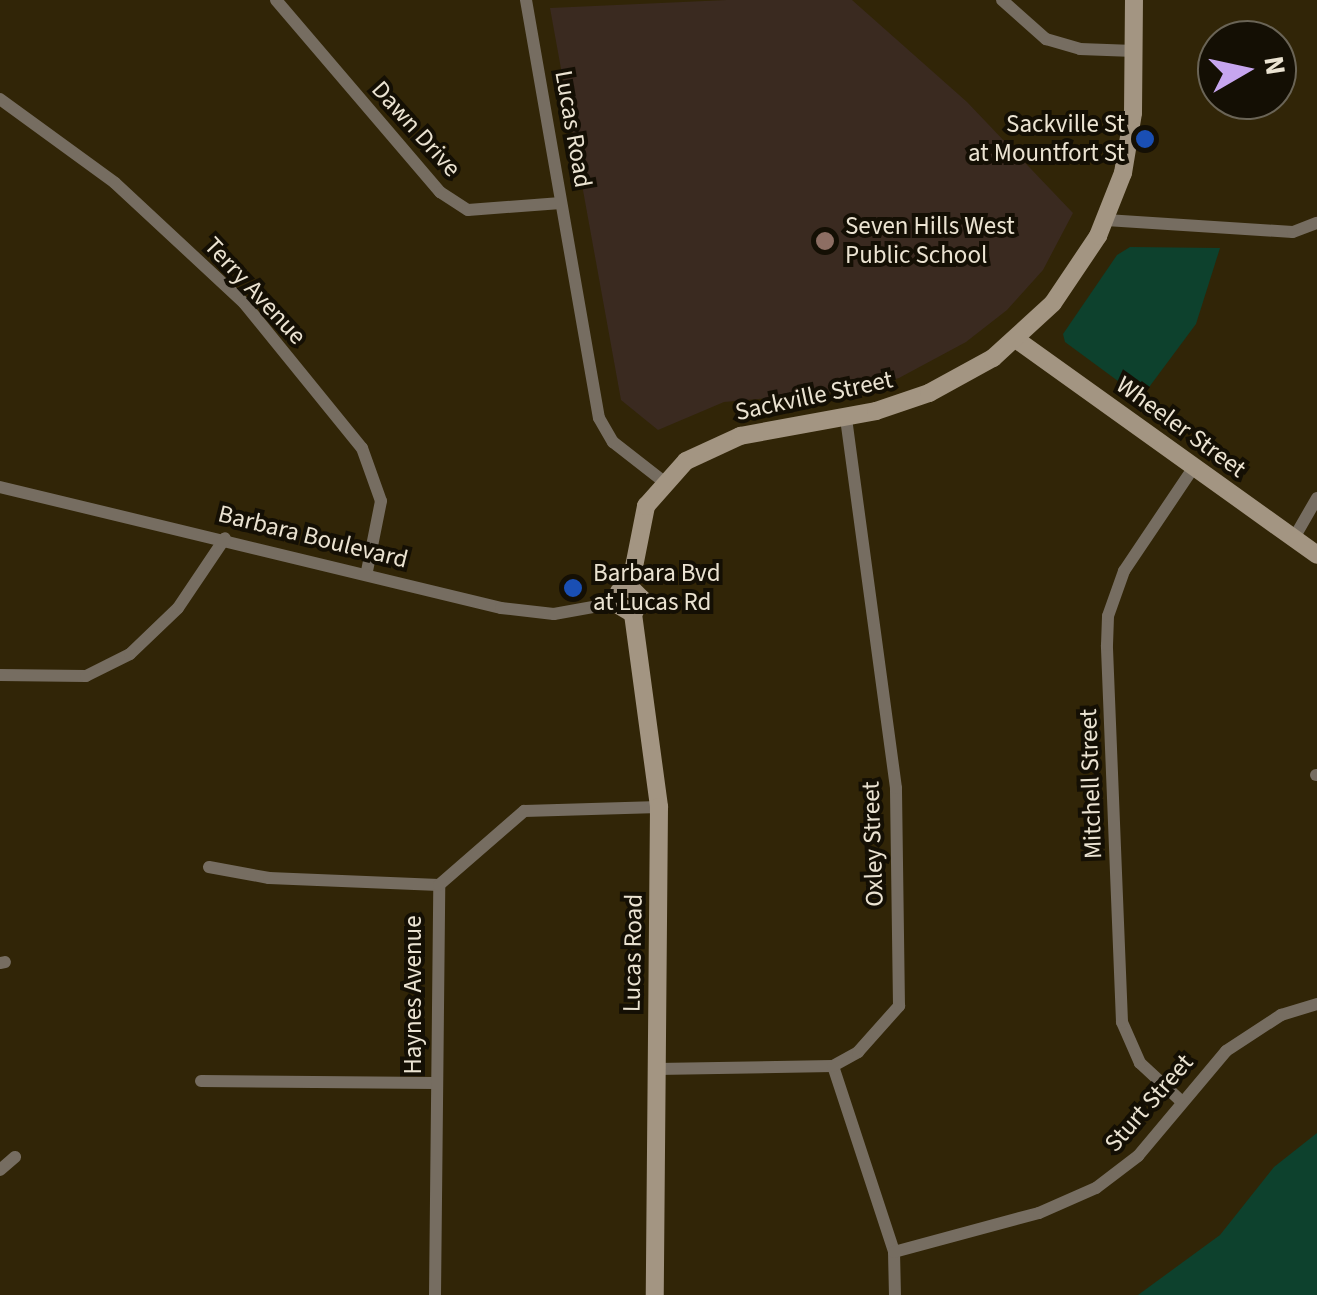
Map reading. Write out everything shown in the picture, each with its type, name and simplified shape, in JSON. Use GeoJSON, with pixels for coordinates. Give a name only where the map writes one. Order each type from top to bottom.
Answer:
{"type":"FeatureCollection","features":[{"type":"Feature","properties":{"kind":"street","name":"Dawn Drive"},"geometry":{"type":"LineString","coordinates":[[276,0],[440,192],[468,210],[561,202]]}},
{"type":"Feature","properties":{"kind":"street","name":"Lucas Road"},"geometry":{"type":"LineString","coordinates":[[526,0],[599,418],[613,442],[663,481]]}},
{"type":"Feature","properties":{"kind":"street"},"geometry":{"type":"LineString","coordinates":[[1002,0],[1046,39],[1080,49],[1134,50]]}},
{"type":"Feature","properties":{"kind":"street","name":"Sackville Street"},"geometry":{"type":"LineString","coordinates":[[663,481],[686,460],[740,436],[846,416],[947,385],[1017,340],[1069,284],[1106,220],[1129,142],[1134,0]]}},
{"type":"Feature","properties":{"kind":"street","name":"Terry Avenue"},"geometry":{"type":"LineString","coordinates":[[0,99],[116,183],[244,303],[362,448],[381,501],[367,571]]}},
{"type":"Feature","properties":{"kind":"street"},"geometry":{"type":"LineString","coordinates":[[1106,220],[1293,232],[1317,223]]}},
{"type":"Feature","properties":{"kind":"street","name":"Wheeler Street"},"geometry":{"type":"LineString","coordinates":[[1017,340],[1317,554]]}},
{"type":"Feature","properties":{"kind":"street","name":"Oxley Street"},"geometry":{"type":"LineString","coordinates":[[833,1066],[858,1052],[899,1006],[896,788],[846,416]]}},
{"type":"Feature","properties":{"kind":"street","name":"Mitchell Street"},"geometry":{"type":"LineString","coordinates":[[1180,1101],[1140,1063],[1122,1022],[1107,645],[1108,616],[1124,571],[1194,467]]}},
{"type":"Feature","properties":{"kind":"street"},"geometry":{"type":"LineString","coordinates":[[633,614],[615,603],[619,592],[630,587],[639,523],[663,481]]}},
{"type":"Feature","properties":{"kind":"street","name":"Barbara Boulevard"},"geometry":{"type":"LineString","coordinates":[[0,487],[367,571],[501,608],[554,614],[615,603]]}},
{"type":"Feature","properties":{"kind":"street"},"geometry":{"type":"LineString","coordinates":[[1294,538],[1317,498]]}},
{"type":"Feature","properties":{"kind":"street"},"geometry":{"type":"LineString","coordinates":[[0,676],[86,676],[130,654],[178,608],[225,538]]}},
{"type":"Feature","properties":{"kind":"street","name":"Lucas Road"},"geometry":{"type":"LineString","coordinates":[[630,587],[642,599],[633,614],[659,808],[656,1295]]}},
{"type":"Feature","properties":{"kind":"street","name":"Haynes Avenue"},"geometry":{"type":"LineString","coordinates":[[435,1295],[439,885],[524,811],[659,808]]}},
{"type":"Feature","properties":{"kind":"street"},"geometry":{"type":"LineString","coordinates":[[209,867],[269,878],[439,885]]}},
{"type":"Feature","properties":{"kind":"street","name":"Sturt Street"},"geometry":{"type":"LineString","coordinates":[[894,1252],[1085,1194],[1138,1156],[1180,1101],[1250,1032],[1317,1004]]}},
{"type":"Feature","properties":{"kind":"street"},"geometry":{"type":"LineString","coordinates":[[657,1070],[833,1066],[894,1252],[896,1295]]}},
{"type":"Feature","properties":{"kind":"street"},"geometry":{"type":"LineString","coordinates":[[201,1081],[435,1083]]}},
{"type":"Feature","properties":{"kind":"street"},"geometry":{"type":"LineString","coordinates":[[0,1170],[15,1157]]}},
{"type":"Feature","properties":{"kind":"shaded area","name":"Seven Hills West Public School"},"geometry":{"type":"Polygon","coordinates":[[[727,0],[852,0],[967,102],[1073,213],[1043,270],[1007,310],[966,342],[899,378],[851,391],[724,402],[658,430],[621,400],[550,8],[727,0]]]}},
{"type":"Feature","properties":{"kind":"green space"},"geometry":{"type":"Polygon","coordinates":[[[1130,247],[1220,248],[1196,324],[1141,398],[1065,342],[1063,334],[1117,255],[1130,247]]]}},
{"type":"Feature","properties":{"kind":"green space"},"geometry":{"type":"Polygon","coordinates":[[[1317,1133],[1317,1295],[1138,1295],[1220,1235],[1274,1167],[1317,1133]]]}},
{"type":"Feature","properties":{"kind":"place","name":"Sackville St at Mountfort St"},"geometry":{"type":"Point","coordinates":[1145,139]}},
{"type":"Feature","properties":{"kind":"place","name":"Seven Hills West Public School"},"geometry":{"type":"Point","coordinates":[825,241]}},
{"type":"Feature","properties":{"kind":"place","name":"Barbara Bvd at Lucas Rd"},"geometry":{"type":"Point","coordinates":[573,588]}}]}
